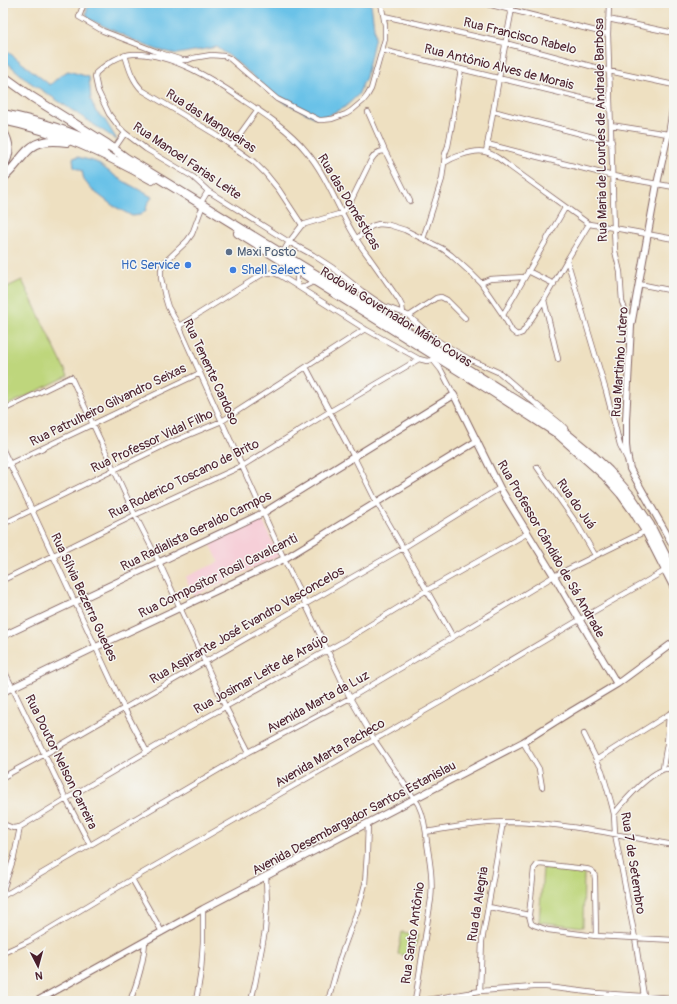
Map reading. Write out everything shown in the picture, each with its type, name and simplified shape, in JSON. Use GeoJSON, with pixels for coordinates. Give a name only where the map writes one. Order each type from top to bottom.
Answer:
{"type":"FeatureCollection","features":[{"type":"Feature","properties":{"kind":"highway"},"geometry":{"type":"LineString","coordinates":[[3,76],[32,97],[126,158]]}},
{"type":"Feature","properties":{"kind":"highway"},"geometry":{"type":"LineString","coordinates":[[3,114],[74,134],[126,158]]}},
{"type":"Feature","properties":{"kind":"highway","name":"Rodovia Governador Mário Covas"},"geometry":{"type":"LineString","coordinates":[[3,120],[52,133],[86,146],[134,170],[282,254],[556,425],[590,453],[609,471],[630,495],[650,525],[670,571],[674,586]]}},
{"type":"Feature","properties":{"kind":"highway"},"geometry":{"type":"LineString","coordinates":[[3,132],[8,145],[7,160],[3,166]]}},
{"type":"Feature","properties":{"kind":"highway"},"geometry":{"type":"LineString","coordinates":[[3,178],[34,145],[51,140],[86,146]]}},
{"type":"Feature","properties":{"kind":"highway","name":"Rodovia Governador Mário Covas"},"geometry":{"type":"LineString","coordinates":[[126,158],[434,358],[490,390],[558,434],[605,476],[621,494],[646,531],[670,571]]}},
{"type":"Feature","properties":{"kind":"street"},"geometry":{"type":"LineString","coordinates":[[84,3],[79,17],[99,29],[182,60],[210,55],[229,58],[277,99],[319,120],[326,120],[346,114],[363,101],[371,89],[386,32],[381,3]]}},
{"type":"Feature","properties":{"kind":"street"},"geometry":{"type":"LineString","coordinates":[[483,3],[608,34]]}},
{"type":"Feature","properties":{"kind":"street"},"geometry":{"type":"LineString","coordinates":[[486,152],[513,3]]}},
{"type":"Feature","properties":{"kind":"street","name":"Rua Maria de Lourdes de Andrade Barbosa"},"geometry":{"type":"LineString","coordinates":[[609,3],[608,34],[614,251],[617,256],[620,272],[622,302],[631,326]]}},
{"type":"Feature","properties":{"kind":"street","name":"Rua Francisco Rabelo"},"geometry":{"type":"LineString","coordinates":[[384,16],[506,43],[609,70],[674,85]]}},
{"type":"Feature","properties":{"kind":"street"},"geometry":{"type":"LineString","coordinates":[[608,19],[674,33]]}},
{"type":"Feature","properties":{"kind":"street","name":"Rua Antônio Alves de Morais"},"geometry":{"type":"LineString","coordinates":[[382,50],[610,105]]}},
{"type":"Feature","properties":{"kind":"street","name":"Rua das Domésticas"},"geometry":{"type":"LineString","coordinates":[[95,77],[96,73],[108,64],[125,55],[134,54],[159,57],[181,64],[202,74],[258,109],[290,134],[307,152],[319,169],[356,239],[399,300],[403,313]]}},
{"type":"Feature","properties":{"kind":"street","name":"Rua das Mangueiras"},"geometry":{"type":"LineString","coordinates":[[125,55],[133,79],[142,90],[206,128],[254,162],[279,190],[302,225]]}},
{"type":"Feature","properties":{"kind":"street"},"geometry":{"type":"LineString","coordinates":[[423,239],[442,179],[445,154],[448,146],[461,69]]}},
{"type":"Feature","properties":{"kind":"street","name":"Rua Manoel Farias Leite"},"geometry":{"type":"LineString","coordinates":[[95,77],[100,96],[109,114],[119,127],[146,149],[193,177],[208,191],[333,268],[384,306],[409,316],[438,341],[469,359],[500,373],[561,424],[568,435]]}},
{"type":"Feature","properties":{"kind":"street","name":"Rua Martinho Lutero"},"geometry":{"type":"LineString","coordinates":[[674,98],[671,135],[657,184],[631,326],[626,420],[628,462],[634,476],[674,547]]}},
{"type":"Feature","properties":{"kind":"street"},"geometry":{"type":"LineString","coordinates":[[232,145],[258,109]]}},
{"type":"Feature","properties":{"kind":"street"},"geometry":{"type":"LineString","coordinates":[[368,112],[385,152],[410,201]]}},
{"type":"Feature","properties":{"kind":"street"},"geometry":{"type":"LineString","coordinates":[[493,112],[612,142]]}},
{"type":"Feature","properties":{"kind":"street"},"geometry":{"type":"LineString","coordinates":[[611,125],[671,135]]}},
{"type":"Feature","properties":{"kind":"street"},"geometry":{"type":"LineString","coordinates":[[114,149],[126,133]]}},
{"type":"Feature","properties":{"kind":"street"},"geometry":{"type":"LineString","coordinates":[[487,144],[613,176],[674,187]]}},
{"type":"Feature","properties":{"kind":"street"},"geometry":{"type":"LineString","coordinates":[[444,163],[474,151],[486,152],[498,158],[589,224],[674,239]]}},
{"type":"Feature","properties":{"kind":"street"},"geometry":{"type":"LineString","coordinates":[[282,254],[302,225],[342,213],[350,203],[371,160],[376,153],[385,152]]}},
{"type":"Feature","properties":{"kind":"street"},"geometry":{"type":"LineString","coordinates":[[201,207],[208,191]]}},
{"type":"Feature","properties":{"kind":"street","name":"Rua Tenente Cardoso"},"geometry":{"type":"LineString","coordinates":[[201,207],[192,234],[187,241],[165,262],[161,270],[162,286],[168,307],[179,326],[284,560],[350,698]]}},
{"type":"Feature","properties":{"kind":"street"},"geometry":{"type":"LineString","coordinates":[[503,315],[566,208]]}},
{"type":"Feature","properties":{"kind":"street"},"geometry":{"type":"LineString","coordinates":[[356,239],[372,226],[379,224],[405,230],[443,249],[481,283],[503,315],[513,333],[517,335],[522,333],[544,300],[589,224]]}},
{"type":"Feature","properties":{"kind":"street"},"geometry":{"type":"LineString","coordinates":[[567,260],[606,391],[620,445],[628,462]]}},
{"type":"Feature","properties":{"kind":"street"},"geometry":{"type":"LineString","coordinates":[[297,270],[299,287]]}},
{"type":"Feature","properties":{"kind":"street"},"geometry":{"type":"LineString","coordinates":[[528,271],[554,284]]}},
{"type":"Feature","properties":{"kind":"street"},"geometry":{"type":"LineString","coordinates":[[179,326],[265,273],[274,272],[365,329],[419,359],[427,361],[434,358]]}},
{"type":"Feature","properties":{"kind":"street"},"geometry":{"type":"LineString","coordinates":[[481,283],[490,279],[524,277]]}},
{"type":"Feature","properties":{"kind":"street"},"geometry":{"type":"LineString","coordinates":[[299,287],[315,281]]}},
{"type":"Feature","properties":{"kind":"street"},"geometry":{"type":"LineString","coordinates":[[639,284],[674,290]]}},
{"type":"Feature","properties":{"kind":"street"},"geometry":{"type":"LineString","coordinates":[[364,304],[370,296]]}},
{"type":"Feature","properties":{"kind":"street"},"geometry":{"type":"LineString","coordinates":[[409,316],[436,298],[441,297],[447,300],[466,318]]}},
{"type":"Feature","properties":{"kind":"street"},"geometry":{"type":"LineString","coordinates":[[544,300],[558,359]]}},
{"type":"Feature","properties":{"kind":"street","name":"Rua Professor Vidal Filho"},"geometry":{"type":"LineString","coordinates":[[3,524],[167,444],[222,421],[365,329]]}},
{"type":"Feature","properties":{"kind":"street","name":"Rua Professor Cândido de Sá Andrade"},"geometry":{"type":"LineString","coordinates":[[434,358],[500,488],[554,576],[617,684]]}},
{"type":"Feature","properties":{"kind":"street","name":"Rua Roderico Toscano de Brito"},"geometry":{"type":"LineString","coordinates":[[3,580],[135,515],[242,466],[329,412],[419,359]]}},
{"type":"Feature","properties":{"kind":"street"},"geometry":{"type":"LineString","coordinates":[[306,367],[377,503],[404,548],[453,637]]}},
{"type":"Feature","properties":{"kind":"street","name":"Rua Patrulheiro Gilvandro Seixas"},"geometry":{"type":"LineString","coordinates":[[3,467],[200,373]]}},
{"type":"Feature","properties":{"kind":"street"},"geometry":{"type":"LineString","coordinates":[[3,410],[71,377],[248,752]]}},
{"type":"Feature","properties":{"kind":"street","name":"Rua Radialista Geraldo Campos"},"geometry":{"type":"LineString","coordinates":[[3,636],[263,513],[454,395]]}},
{"type":"Feature","properties":{"kind":"street","name":"Rua Compositor Rosil Cavalcanti"},"geometry":{"type":"LineString","coordinates":[[3,692],[284,560],[477,442]]}},
{"type":"Feature","properties":{"kind":"street","name":"Rua Sílvia Bezerra Guedes"},"geometry":{"type":"LineString","coordinates":[[3,450],[124,708],[147,752]]}},
{"type":"Feature","properties":{"kind":"street","name":"Rua do Juá"},"geometry":{"type":"LineString","coordinates":[[537,467],[577,524],[596,555]]}},
{"type":"Feature","properties":{"kind":"street","name":"Rua Aspirante José Evandro Vasconcelos"},"geometry":{"type":"LineString","coordinates":[[3,777],[404,548],[500,488]]}},
{"type":"Feature","properties":{"kind":"street","name":"Avenida Marta da Luz"},"geometry":{"type":"LineString","coordinates":[[3,896],[248,752],[350,698],[554,576],[646,531]]}},
{"type":"Feature","properties":{"kind":"street","name":"Rua Josimar Leite de Araújo"},"geometry":{"type":"LineString","coordinates":[[20,827],[225,706],[362,631],[427,590],[528,533]]}},
{"type":"Feature","properties":{"kind":"street","name":"Avenida Marta Pacheco"},"geometry":{"type":"LineString","coordinates":[[3,953],[29,941],[132,879],[375,740],[579,620],[670,571]]}},
{"type":"Feature","properties":{"kind":"street","name":"Avenida Desembargador Santos Estanislau"},"geometry":{"type":"LineString","coordinates":[[37,1001],[203,909],[523,742],[617,684],[674,643]]}},
{"type":"Feature","properties":{"kind":"street","name":"Rua Doutor Nelson Carreira"},"geometry":{"type":"LineString","coordinates":[[3,668],[66,799],[90,845]]}},
{"type":"Feature","properties":{"kind":"street","name":"Rua Santo Antônio"},"geometry":{"type":"LineString","coordinates":[[350,698],[375,740],[421,810],[426,832],[432,886],[415,1001]]}},
{"type":"Feature","properties":{"kind":"street"},"geometry":{"type":"LineString","coordinates":[[596,760],[674,711]]}},
{"type":"Feature","properties":{"kind":"street"},"geometry":{"type":"LineString","coordinates":[[663,769],[667,744],[669,714]]}},
{"type":"Feature","properties":{"kind":"street","name":"Rua 7 de Setembro"},"geometry":{"type":"LineString","coordinates":[[584,734],[602,771],[614,814],[615,834],[635,938],[644,999]]}},
{"type":"Feature","properties":{"kind":"street"},"geometry":{"type":"LineString","coordinates":[[523,742],[539,770],[542,787]]}},
{"type":"Feature","properties":{"kind":"street"},"geometry":{"type":"LineString","coordinates":[[614,814],[635,790],[653,775],[663,769],[674,769]]}},
{"type":"Feature","properties":{"kind":"street","name":"Rua da Alegria"},"geometry":{"type":"LineString","coordinates":[[480,991],[482,941],[503,822]]}},
{"type":"Feature","properties":{"kind":"street"},"geometry":{"type":"LineString","coordinates":[[426,832],[484,823],[531,822],[615,834],[674,845]]}},
{"type":"Feature","properties":{"kind":"street"},"geometry":{"type":"LineString","coordinates":[[328,1001],[340,958],[365,884],[368,823]]}},
{"type":"Feature","properties":{"kind":"street"},"geometry":{"type":"LineString","coordinates":[[3,824],[13,828],[20,827],[14,857],[3,890]]}},
{"type":"Feature","properties":{"kind":"street"},"geometry":{"type":"LineString","coordinates":[[596,936],[595,879],[593,872],[586,869],[540,864],[537,865],[534,869],[529,915],[531,923],[534,926],[548,930],[596,936],[674,940]]}},
{"type":"Feature","properties":{"kind":"street"},"geometry":{"type":"LineString","coordinates":[[251,1001],[265,932],[268,906],[266,876]]}},
{"type":"Feature","properties":{"kind":"street"},"geometry":{"type":"LineString","coordinates":[[132,879],[162,932]]}},
{"type":"Feature","properties":{"kind":"street"},"geometry":{"type":"LineString","coordinates":[[489,907],[529,915]]}},
{"type":"Feature","properties":{"kind":"street"},"geometry":{"type":"LineString","coordinates":[[196,1001],[201,970],[203,909]]}},
{"type":"Feature","properties":{"kind":"street"},"geometry":{"type":"LineString","coordinates":[[130,1001],[139,978],[146,941]]}},
{"type":"Feature","properties":{"kind":"street"},"geometry":{"type":"LineString","coordinates":[[421,1001],[480,991],[546,987],[644,999],[674,998]]}},
{"type":"Feature","properties":{"kind":"street"},"geometry":{"type":"LineString","coordinates":[[472,992],[472,1001]]}},
{"type":"Feature","properties":{"kind":"shaded area"},"geometry":{"type":"Polygon","coordinates":[[[262,519],[279,556],[194,596],[185,577],[219,562],[210,543],[262,519]]]}},
{"type":"Feature","properties":{"kind":"green space"},"geometry":{"type":"Polygon","coordinates":[[[22,280],[68,376],[6,406],[3,399],[3,289],[22,280]]]}},
{"type":"Feature","properties":{"kind":"green space"},"geometry":{"type":"Polygon","coordinates":[[[543,868],[584,872],[583,927],[539,922],[543,868]]]}},
{"type":"Feature","properties":{"kind":"green space"},"geometry":{"type":"Polygon","coordinates":[[[402,932],[418,935],[413,957],[398,954],[402,932]]]}},
{"type":"Feature","properties":{"kind":"water"},"geometry":{"type":"Polygon","coordinates":[[[89,3],[371,3],[375,36],[366,77],[358,95],[345,107],[327,116],[314,117],[282,101],[217,47],[177,54],[158,50],[89,19],[86,13],[89,3]]]}},
{"type":"Feature","properties":{"kind":"water"},"geometry":{"type":"Polygon","coordinates":[[[3,48],[50,85],[68,71],[89,77],[91,100],[96,112],[105,120],[117,140],[28,81],[3,59],[3,48]]]}},
{"type":"Feature","properties":{"kind":"water"},"geometry":{"type":"Polygon","coordinates":[[[78,157],[96,162],[118,178],[152,197],[146,210],[140,215],[132,216],[112,205],[91,189],[84,180],[82,171],[74,167],[73,158],[78,157]]]}},
{"type":"Feature","properties":{"kind":"place","name":"Maxi Posto"},"geometry":{"type":"Point","coordinates":[229,252]}},
{"type":"Feature","properties":{"kind":"place","name":"HC Service"},"geometry":{"type":"Point","coordinates":[188,265]}},
{"type":"Feature","properties":{"kind":"place","name":"Shell Select"},"geometry":{"type":"Point","coordinates":[233,270]}}]}
